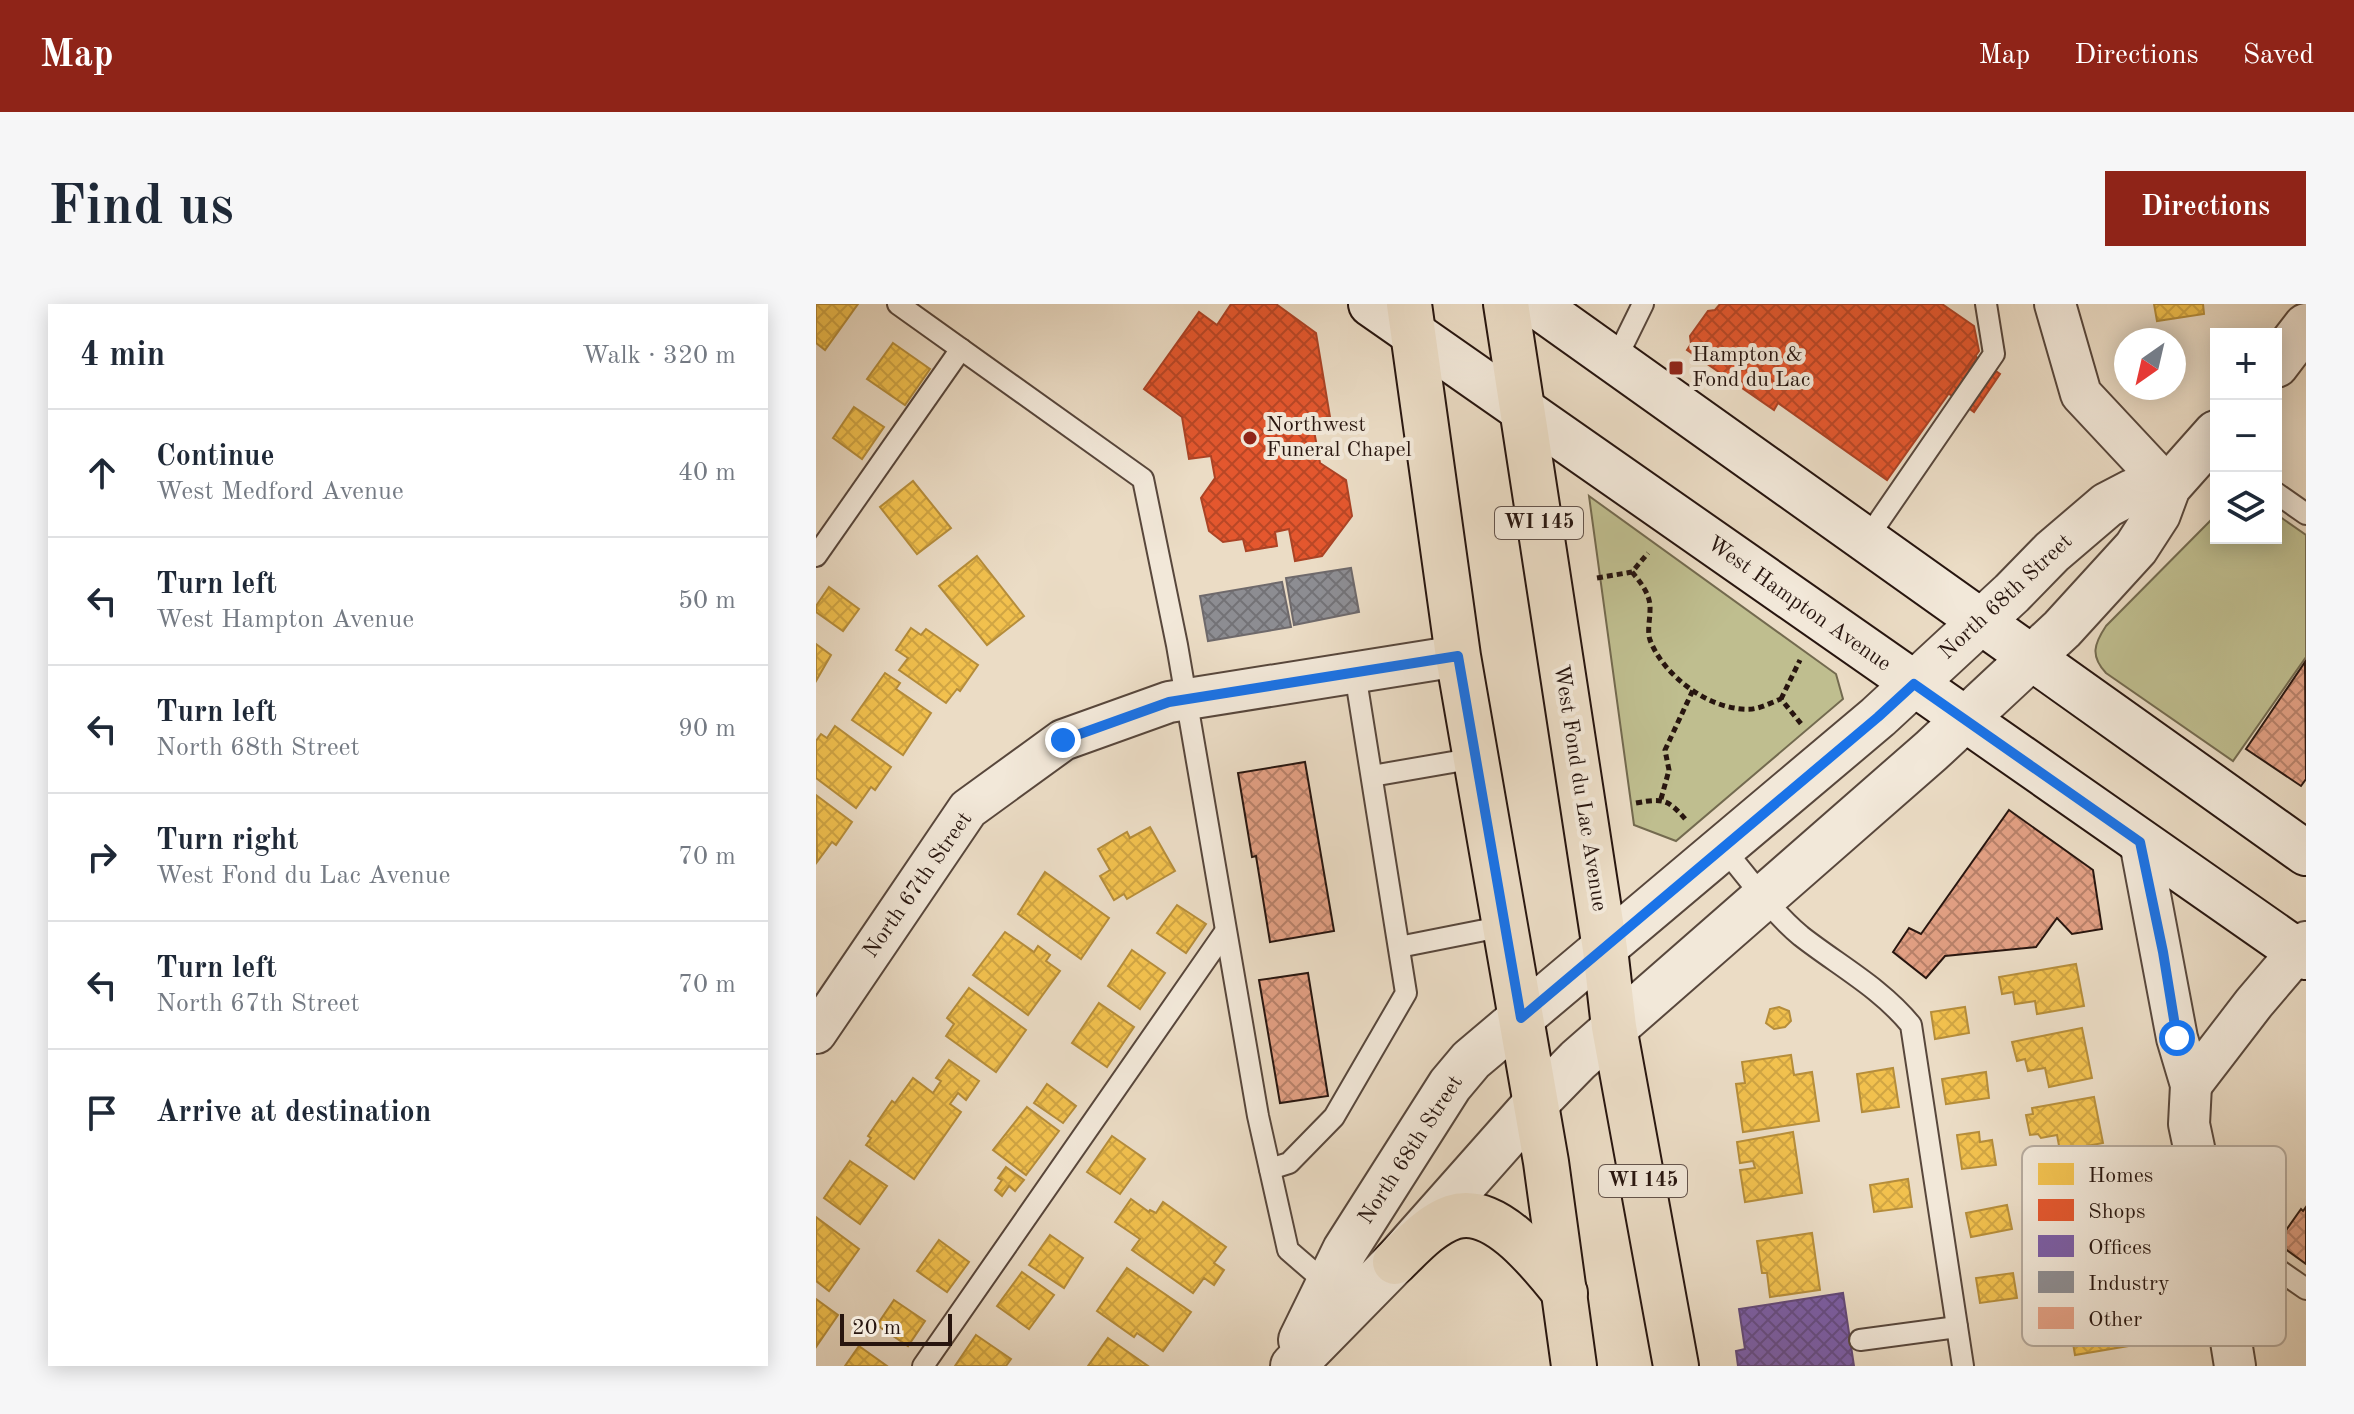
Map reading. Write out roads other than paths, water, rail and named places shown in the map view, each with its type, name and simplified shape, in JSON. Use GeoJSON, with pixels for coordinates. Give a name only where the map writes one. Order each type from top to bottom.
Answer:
{"type":"FeatureCollection","features":[{"type":"Feature","properties":{"kind":"main road","name":"West Fond du Lac Avenue"},"geometry":{"type":"LineString","coordinates":[[1506,304],[1605,949],[1614,1027],[1676,1366]]}},
{"type":"Feature","properties":{"kind":"main road"},"geometry":{"type":"LineString","coordinates":[[1412,319],[1458,656],[1536,1103],[1574,1366]]}},
{"type":"Feature","properties":{"kind":"main road"},"geometry":{"type":"LineString","coordinates":[[1395,1262],[1431,1228],[1453,1217],[1467,1215],[1493,1222],[1509,1233],[1537,1259],[1565,1293]]}},
{"type":"Feature","properties":{"kind":"street","name":"West Hampton Avenue"},"geometry":{"type":"LineString","coordinates":[[1371,304],[1412,319],[1522,412],[2140,842],[2304,950]]}},
{"type":"Feature","properties":{"kind":"street"},"geometry":{"type":"LineString","coordinates":[[1535,304],[2306,853]]}},
{"type":"Feature","properties":{"kind":"street"},"geometry":{"type":"LineString","coordinates":[[2055,304],[2081,394],[2168,487]]}},
{"type":"Feature","properties":{"kind":"street"},"geometry":{"type":"LineString","coordinates":[[2282,357],[2306,326]]}},
{"type":"Feature","properties":{"kind":"street","name":"North 68th Street"},"geometry":{"type":"LineString","coordinates":[[1291,1366],[1341,1295],[1395,1262],[1536,1103],[1614,1027],[1766,897],[2062,629],[2136,548],[2158,514],[2168,487],[2210,446]]}},
{"type":"Feature","properties":{"kind":"street","name":"North 68th Street"},"geometry":{"type":"LineString","coordinates":[[1341,1295],[1345,1250],[1450,1085],[1471,1060],[1914,684],[2052,552],[2107,505],[2132,492],[2168,487]]}},
{"type":"Feature","properties":{"kind":"street","name":"North 67th Street"},"geometry":{"type":"LineString","coordinates":[[816,1033],[968,809],[1063,740],[1169,702],[1458,656]]}},
{"type":"Feature","properties":{"kind":"street"},"geometry":{"type":"LineString","coordinates":[[2140,842],[2177,1038],[2191,1085],[2189,1124],[2194,1146]]}},
{"type":"Feature","properties":{"kind":"street"},"geometry":{"type":"LineString","coordinates":[[2191,1085],[2254,1003],[2304,950]]}},
{"type":"Feature","properties":{"kind":"street"},"geometry":{"type":"LineString","coordinates":[[2232,1346],[2235,1366]]}},
{"type":"Feature","properties":{"kind":"lane"},"geometry":{"type":"LineString","coordinates":[[898,304],[1143,479],[1177,645],[1258,1116],[1288,1250],[1341,1295]]}},
{"type":"Feature","properties":{"kind":"lane"},"geometry":{"type":"LineString","coordinates":[[1615,361],[1643,304]]}},
{"type":"Feature","properties":{"kind":"lane"},"geometry":{"type":"LineString","coordinates":[[1866,540],[1994,354],[1986,304]]}},
{"type":"Feature","properties":{"kind":"lane"},"geometry":{"type":"LineString","coordinates":[[816,556],[961,349]]}},
{"type":"Feature","properties":{"kind":"lane"},"geometry":{"type":"LineString","coordinates":[[2282,497],[2306,514]]}},
{"type":"Feature","properties":{"kind":"lane"},"geometry":{"type":"LineString","coordinates":[[1270,1169],[1289,1163],[1334,1117],[1406,993],[1355,673]]}},
{"type":"Feature","properties":{"kind":"lane"},"geometry":{"type":"LineString","coordinates":[[1372,776],[1476,758]]}},
{"type":"Feature","properties":{"kind":"lane"},"geometry":{"type":"LineString","coordinates":[[1723,848],[1780,916],[1895,1006],[1911,1025],[1963,1366]]}},
{"type":"Feature","properties":{"kind":"lane"},"geometry":{"type":"LineString","coordinates":[[1399,947],[1505,926]]}},
{"type":"Feature","properties":{"kind":"lane"},"geometry":{"type":"LineString","coordinates":[[923,1366],[1225,932]]}},
{"type":"Feature","properties":{"kind":"lane"},"geometry":{"type":"LineString","coordinates":[[2286,1275],[2306,1289]]}},
{"type":"Feature","properties":{"kind":"lane"},"geometry":{"type":"LineString","coordinates":[[1860,1340],[1957,1327]]}},
{"type":"Feature","properties":{"kind":"place","name":"Hampton & Fond du Lac"},"geometry":{"type":"Point","coordinates":[1676,368]}},
{"type":"Feature","properties":{"kind":"place","name":"Northwest Funeral Chapel"},"geometry":{"type":"Point","coordinates":[1250,438]}}]}
